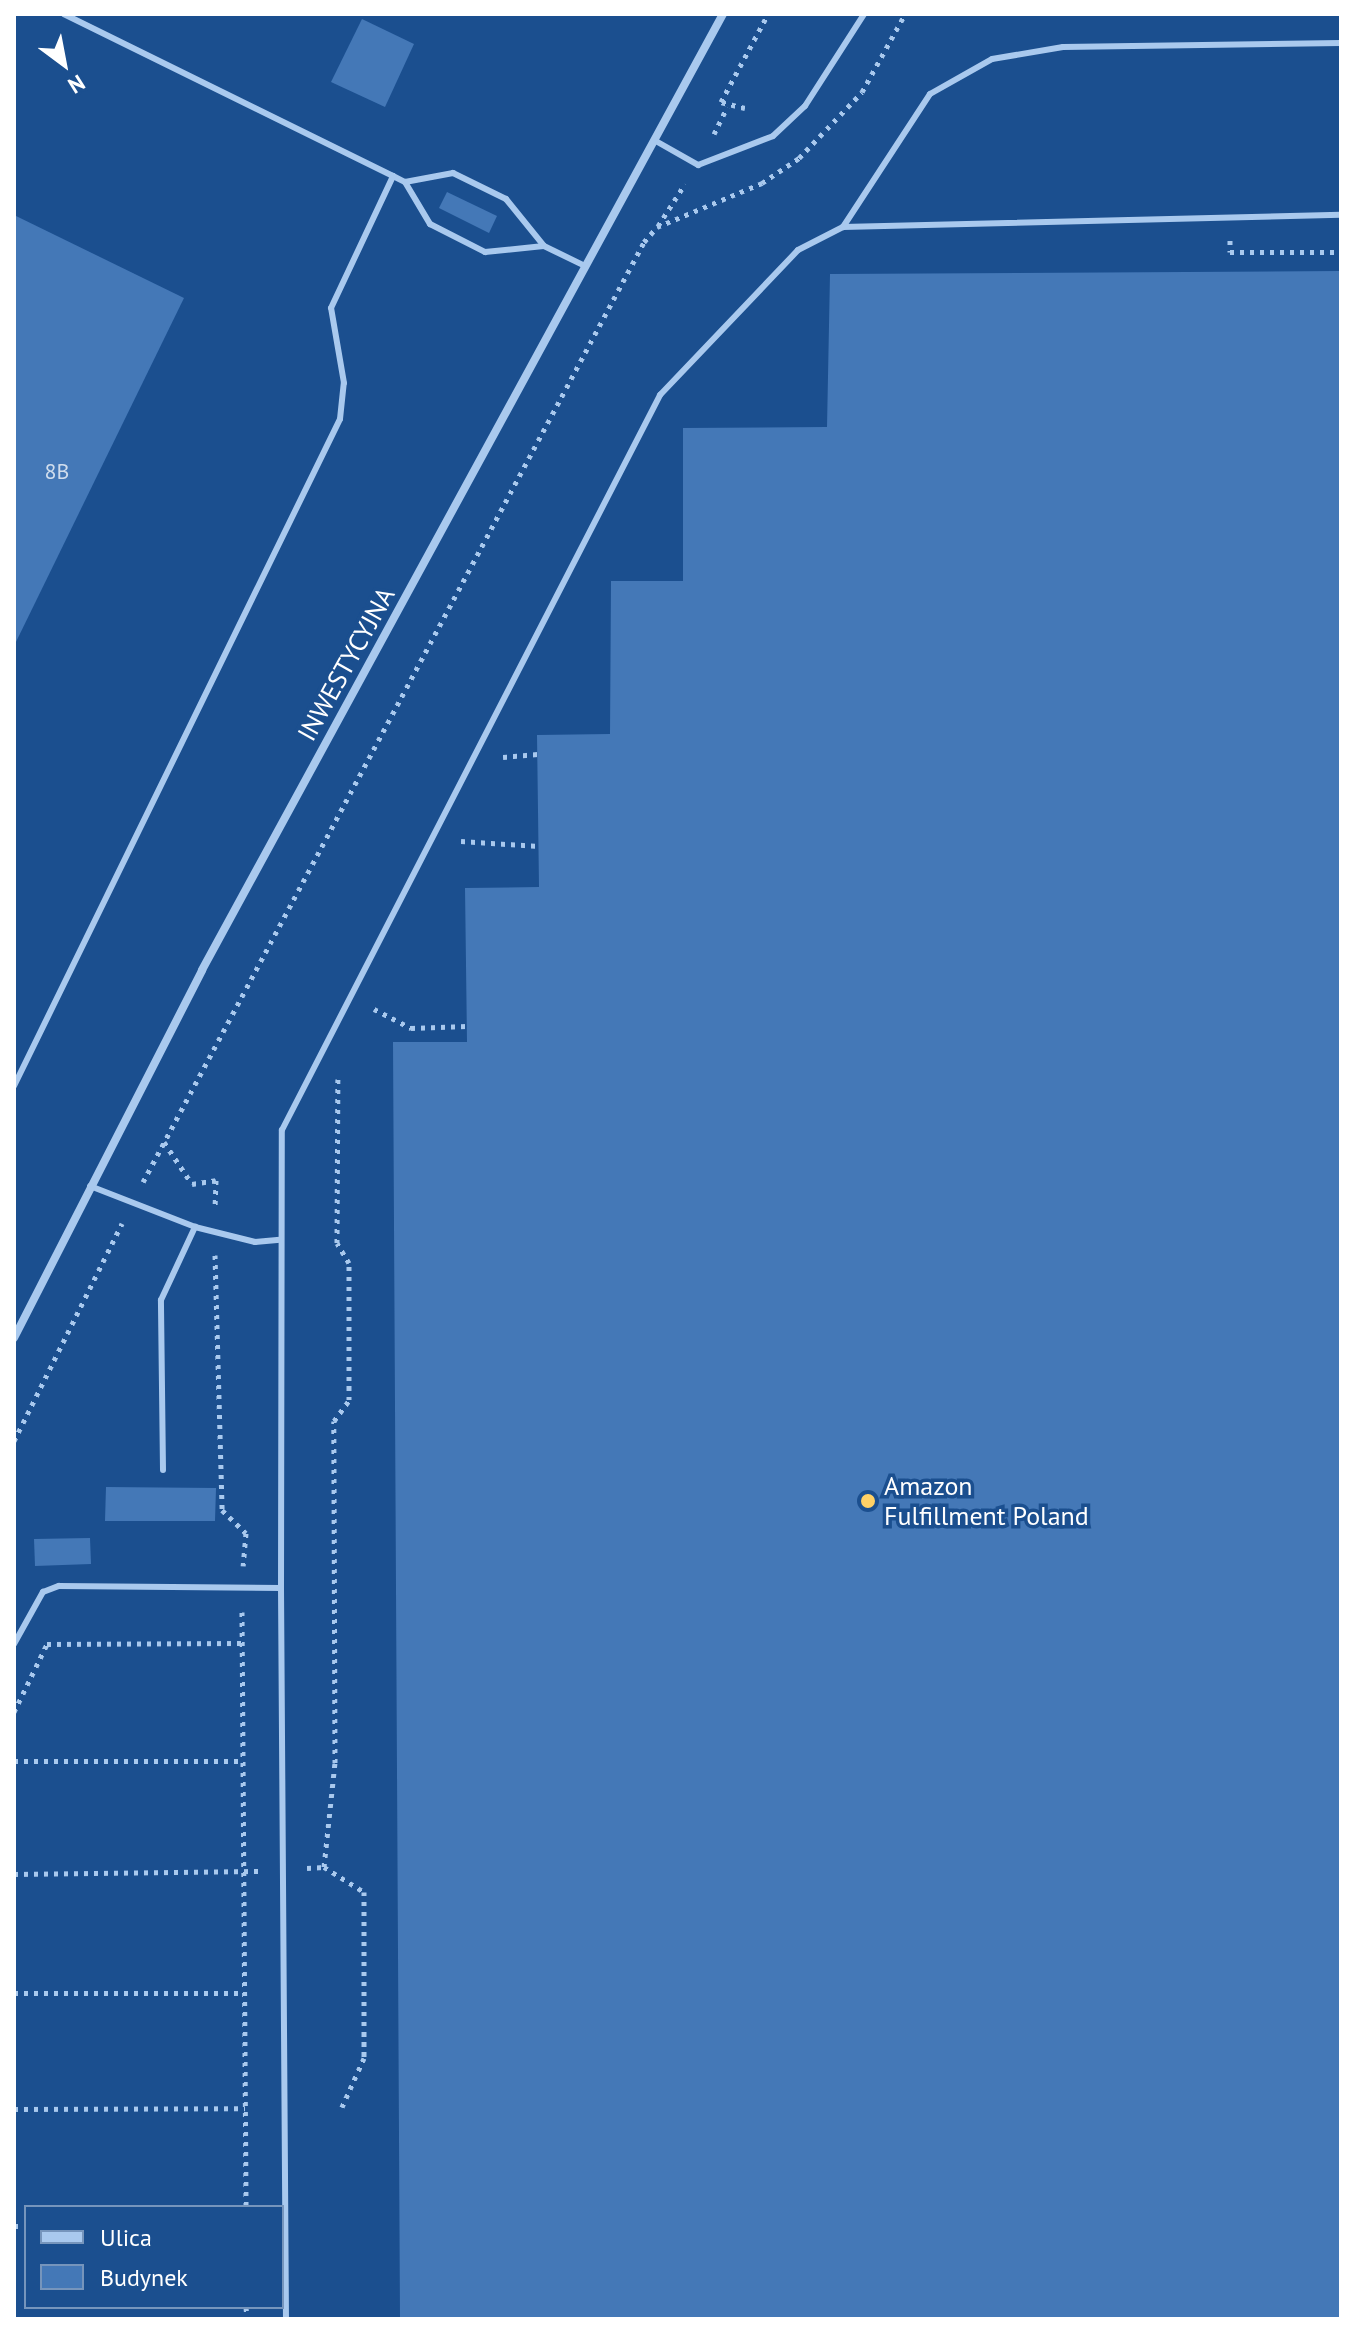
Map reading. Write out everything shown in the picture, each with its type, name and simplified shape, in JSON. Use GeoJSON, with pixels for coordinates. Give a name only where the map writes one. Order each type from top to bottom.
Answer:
{"type":"FeatureCollection","features":[{"type":"Feature","properties":{"kind":"street","name":"INWESTYCYJNA"},"geometry":{"type":"LineString","coordinates":[[14,1338],[90,1186],[723,14]]}},
{"type":"Feature","properties":{"kind":"lane"},"geometry":{"type":"LineString","coordinates":[[64,14],[405,182],[430,224],[485,252],[544,246]]}},
{"type":"Feature","properties":{"kind":"lane"},"geometry":{"type":"LineString","coordinates":[[654,140],[698,165],[773,136],[805,106],[864,14]]}},
{"type":"Feature","properties":{"kind":"lane"},"geometry":{"type":"LineString","coordinates":[[843,227],[930,94],[992,59],[1063,47],[1341,43]]}},
{"type":"Feature","properties":{"kind":"lane"},"geometry":{"type":"LineString","coordinates":[[405,182],[453,173],[506,199],[544,246],[585,266]]}},
{"type":"Feature","properties":{"kind":"lane"},"geometry":{"type":"LineString","coordinates":[[14,1086],[340,419],[344,383],[331,308],[393,176]]}},
{"type":"Feature","properties":{"kind":"lane"},"geometry":{"type":"LineString","coordinates":[[286,2319],[281,1588],[282,1130],[660,395],[798,250],[843,227],[1341,215]]}},
{"type":"Feature","properties":{"kind":"lane"},"geometry":{"type":"LineString","coordinates":[[90,1186],[130,1207],[195,1227],[255,1242],[280,1240]]}},
{"type":"Feature","properties":{"kind":"lane"},"geometry":{"type":"LineString","coordinates":[[163,1470],[161,1300],[195,1227]]}},
{"type":"Feature","properties":{"kind":"lane"},"geometry":{"type":"LineString","coordinates":[[14,1644],[43,1592],[59,1586],[242,1584],[281,1588]]}},
{"type":"Feature","properties":{"kind":"path"},"geometry":{"type":"LineString","coordinates":[[745,108],[721,102],[768,14]]}},
{"type":"Feature","properties":{"kind":"path"},"geometry":{"type":"LineString","coordinates":[[14,1441],[164,1142],[644,242],[657,227],[762,183],[799,158],[862,92],[905,14]]}},
{"type":"Feature","properties":{"kind":"path"},"geometry":{"type":"LineString","coordinates":[[499,767],[505,754],[538,754]]}},
{"type":"Feature","properties":{"kind":"path"},"geometry":{"type":"LineString","coordinates":[[453,855],[467,829]]}},
{"type":"Feature","properties":{"kind":"path"},"geometry":{"type":"LineString","coordinates":[[461,841],[539,846]]}},
{"type":"Feature","properties":{"kind":"path"},"geometry":{"type":"LineString","coordinates":[[367,1022],[381,995]]}},
{"type":"Feature","properties":{"kind":"path"},"geometry":{"type":"LineString","coordinates":[[374,1009],[411,1028],[467,1026]]}},
{"type":"Feature","properties":{"kind":"path"},"geometry":{"type":"LineString","coordinates":[[324,1867],[335,1763],[334,1421],[349,1400],[349,1263],[337,1243],[338,1074]]}},
{"type":"Feature","properties":{"kind":"path"},"geometry":{"type":"LineString","coordinates":[[164,1142],[192,1184],[216,1180],[222,1510],[246,1533],[241,1643],[246,2205]]}},
{"type":"Feature","properties":{"kind":"path"},"geometry":{"type":"LineString","coordinates":[[14,1712],[47,1644],[241,1643]]}},
{"type":"Feature","properties":{"kind":"path"},"geometry":{"type":"LineString","coordinates":[[14,1761],[243,1761]]}},
{"type":"Feature","properties":{"kind":"path"},"geometry":{"type":"LineString","coordinates":[[14,1874],[244,1872],[324,1867],[364,1892],[364,2058],[342,2107]]}},
{"type":"Feature","properties":{"kind":"path"},"geometry":{"type":"LineString","coordinates":[[14,1993],[244,1993]]}},
{"type":"Feature","properties":{"kind":"path"},"geometry":{"type":"LineString","coordinates":[[14,2109],[245,2108]]}},
{"type":"Feature","properties":{"kind":"building"},"geometry":{"type":"Polygon","coordinates":[[[362,19],[414,44],[385,107],[331,82],[362,19]]]}},
{"type":"Feature","properties":{"kind":"building"},"geometry":{"type":"Polygon","coordinates":[[[447,192],[497,216],[489,233],[439,208],[447,192]]]}},
{"type":"Feature","properties":{"kind":"building"},"geometry":{"type":"Polygon","coordinates":[[[14,215],[184,298],[14,646],[14,215]]]}},
{"type":"Feature","properties":{"kind":"building","name":"Amazon Fulfillment Poland"},"geometry":{"type":"Polygon","coordinates":[[[1341,271],[1341,2319],[400,2319],[393,1042],[467,1042],[465,888],[539,887],[537,735],[610,734],[611,581],[683,581],[683,428],[827,427],[830,274],[1341,271]]]}},
{"type":"Feature","properties":{"kind":"building"},"geometry":{"type":"Polygon","coordinates":[[[106,1487],[216,1488],[215,1521],[105,1521],[106,1487]]]}},
{"type":"Feature","properties":{"kind":"building"},"geometry":{"type":"Polygon","coordinates":[[[90,1538],[91,1564],[35,1566],[34,1539],[90,1538]]]}},
{"type":"Feature","properties":{"kind":"place","name":"Amazon Fulfillment Poland"},"geometry":{"type":"Point","coordinates":[868,1501]}}]}
